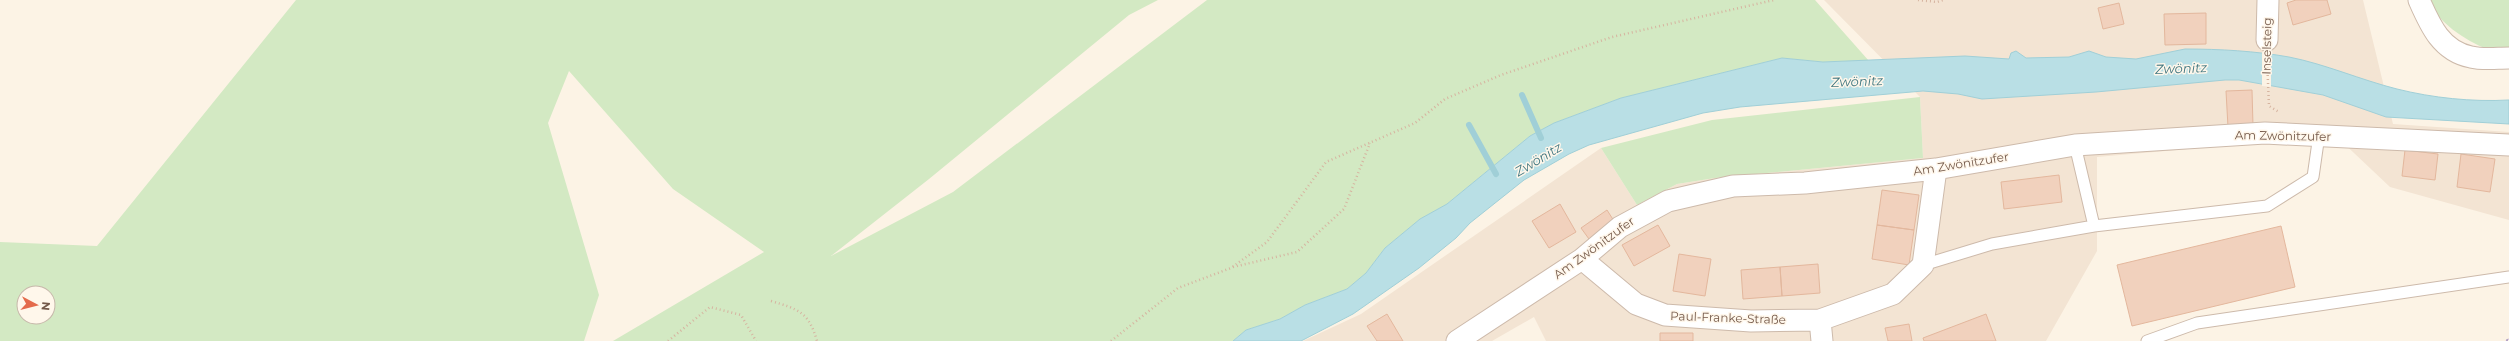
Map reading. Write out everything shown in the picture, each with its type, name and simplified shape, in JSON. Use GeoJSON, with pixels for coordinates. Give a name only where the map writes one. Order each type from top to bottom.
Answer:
{"type":"FeatureCollection","features":[{"type":"Feature","properties":{"kind":"street","name":"Inselsteig"},"geometry":{"type":"LineString","coordinates":[[2267,40],[2268,0]]}},
{"type":"Feature","properties":{"kind":"street"},"geometry":{"type":"LineString","coordinates":[[2419,0],[2432,31],[2448,47],[2471,57],[2509,58]]}},
{"type":"Feature","properties":{"kind":"street","name":"Am Zwönitzufer"},"geometry":{"type":"LineString","coordinates":[[1457,341],[1582,259],[1620,227],[1668,201],[1733,186],[1804,183],[1936,169],[2075,145],[2265,133],[2509,145]]}},
{"type":"Feature","properties":{"kind":"street"},"geometry":{"type":"LineString","coordinates":[[1923,265],[1936,169]]}},
{"type":"Feature","properties":{"kind":"street","name":"Paul-Franke-Straße"},"geometry":{"type":"LineString","coordinates":[[1582,259],[1636,304],[1665,315],[1751,321],[1820,320],[1893,294],[1923,265]]}},
{"type":"Feature","properties":{"kind":"street"},"geometry":{"type":"LineString","coordinates":[[1820,320],[1822,341]]}},
{"type":"Feature","properties":{"kind":"lane"},"geometry":{"type":"LineString","coordinates":[[1923,265],[1992,244],[2094,226],[2267,206],[2313,176],[2319,136]]}},
{"type":"Feature","properties":{"kind":"lane"},"geometry":{"type":"LineString","coordinates":[[2075,145],[2094,226]]}},
{"type":"Feature","properties":{"kind":"lane"},"geometry":{"type":"LineString","coordinates":[[2147,341],[2197,323],[2509,277]]}},
{"type":"Feature","properties":{"kind":"path"},"geometry":{"type":"LineString","coordinates":[[1231,268],[1267,242],[1326,162],[1415,123],[1445,99],[1501,75],[1612,37],[1774,0]]}},
{"type":"Feature","properties":{"kind":"path"},"geometry":{"type":"LineString","coordinates":[[1918,0],[1937,2],[1943,0]]}},
{"type":"Feature","properties":{"kind":"path","name":"Inselsteig"},"geometry":{"type":"LineString","coordinates":[[2267,40],[2267,92]]}},
{"type":"Feature","properties":{"kind":"path"},"geometry":{"type":"LineString","coordinates":[[1111,341],[1178,288],[1231,268],[1297,252],[1344,210],[1370,143]]}},
{"type":"Feature","properties":{"kind":"path"},"geometry":{"type":"LineString","coordinates":[[771,300],[800,310],[814,328],[817,341]]}},
{"type":"Feature","properties":{"kind":"path"},"geometry":{"type":"LineString","coordinates":[[668,341],[710,307],[741,315],[756,341]]}},
{"type":"Feature","properties":{"kind":"shaded area"},"geometry":{"type":"Polygon","coordinates":[[[1824,0],[2363,0],[2393,124],[2509,132],[2509,220],[2390,187],[2336,136],[2097,157],[2097,251],[2046,341],[1546,341],[1534,317],[1492,341],[1303,341],[1361,314],[1601,148],[1637,205],[1677,184],[1715,178],[1923,158],[1920,97],[1824,0]]]}},
{"type":"Feature","properties":{"kind":"green space"},"geometry":{"type":"Polygon","coordinates":[[[296,0],[1158,0],[1129,15],[929,179],[831,256],[953,192],[1207,0],[1815,0],[1869,61],[1823,62],[1782,58],[1621,98],[1554,123],[1530,136],[1447,204],[1420,219],[1385,248],[1366,273],[1347,289],[1305,305],[1280,319],[1246,330],[1233,341],[613,341],[764,252],[673,189],[569,71],[548,123],[599,295],[584,341],[0,341],[0,242],[97,246],[296,0]]]}},
{"type":"Feature","properties":{"kind":"green space"},"geometry":{"type":"Polygon","coordinates":[[[2428,0],[2509,0],[2509,48],[2489,50],[2461,36],[2445,23],[2432,8],[2428,0]]]}},
{"type":"Feature","properties":{"kind":"green space"},"geometry":{"type":"Polygon","coordinates":[[[1920,97],[1923,158],[1715,178],[1677,184],[1637,205],[1601,148],[1712,120],[1920,97]]]}},
{"type":"Feature","properties":{"kind":"water","name":"Zwönitz"},"geometry":{"type":"Polygon","coordinates":[[[2185,49],[2211,49],[2263,53],[2289,57],[2411,92],[2467,100],[2509,100],[2509,124],[2386,117],[2323,95],[2239,80],[2096,92],[1982,99],[1958,94],[1923,91],[1740,107],[1703,113],[1589,145],[1569,154],[1524,180],[1470,223],[1456,238],[1419,268],[1353,314],[1301,341],[1233,341],[1246,330],[1280,319],[1305,305],[1347,289],[1366,273],[1385,248],[1420,219],[1447,204],[1530,136],[1554,123],[1621,98],[1782,58],[1823,62],[1965,56],[2009,59],[2011,53],[2016,51],[2026,58],[2069,57],[2089,51],[2106,57],[2136,59],[2185,49]]]}},
{"type":"Feature","properties":{"kind":"pier"},"geometry":{"type":"Polygon","coordinates":[[[2262,52],[2271,53],[2271,87],[2262,86],[2262,52]]]}},
{"type":"Feature","properties":{"kind":"building"},"geometry":{"type":"Polygon","coordinates":[[[2296,0],[2327,0],[2331,14],[2293,25],[2287,3],[2296,0]]]}},
{"type":"Feature","properties":{"kind":"building"},"geometry":{"type":"Polygon","coordinates":[[[2119,3],[2124,24],[2103,29],[2098,8],[2119,3]]]}},
{"type":"Feature","properties":{"kind":"building"},"geometry":{"type":"Polygon","coordinates":[[[2206,13],[2206,44],[2165,45],[2164,14],[2206,13]]]}},
{"type":"Feature","properties":{"kind":"building"},"geometry":{"type":"Polygon","coordinates":[[[2252,90],[2253,126],[2228,127],[2226,91],[2252,90]]]}},
{"type":"Feature","properties":{"kind":"building"},"geometry":{"type":"Polygon","coordinates":[[[2405,150],[2438,154],[2435,180],[2402,176],[2405,150]]]}},
{"type":"Feature","properties":{"kind":"building"},"geometry":{"type":"Polygon","coordinates":[[[2461,154],[2495,159],[2490,192],[2457,187],[2461,154]]]}},
{"type":"Feature","properties":{"kind":"building"},"geometry":{"type":"Polygon","coordinates":[[[2059,175],[2062,202],[2004,209],[2001,182],[2059,175]]]}},
{"type":"Feature","properties":{"kind":"building"},"geometry":{"type":"Polygon","coordinates":[[[1882,190],[1919,195],[1914,230],[1877,225],[1882,190]]]}},
{"type":"Feature","properties":{"kind":"building"},"geometry":{"type":"Polygon","coordinates":[[[1560,204],[1576,232],[1549,248],[1532,221],[1560,204]]]}},
{"type":"Feature","properties":{"kind":"building"},"geometry":{"type":"Polygon","coordinates":[[[1607,210],[1614,221],[1589,239],[1581,228],[1607,210]]]}},
{"type":"Feature","properties":{"kind":"building"},"geometry":{"type":"Polygon","coordinates":[[[1658,225],[1670,246],[1634,266],[1622,245],[1658,225]]]}},
{"type":"Feature","properties":{"kind":"building"},"geometry":{"type":"Polygon","coordinates":[[[1877,225],[1914,230],[1909,265],[1872,259],[1877,225]]]}},
{"type":"Feature","properties":{"kind":"building"},"geometry":{"type":"Polygon","coordinates":[[[2281,226],[2295,287],[2132,326],[2117,265],[2281,226]]]}},
{"type":"Feature","properties":{"kind":"building"},"geometry":{"type":"Polygon","coordinates":[[[1679,254],[1711,259],[1705,296],[1673,291],[1679,254]]]}},
{"type":"Feature","properties":{"kind":"building"},"geometry":{"type":"Polygon","coordinates":[[[1818,264],[1820,293],[1782,296],[1780,267],[1818,264]]]}},
{"type":"Feature","properties":{"kind":"building"},"geometry":{"type":"Polygon","coordinates":[[[1780,267],[1782,296],[1743,299],[1741,270],[1780,267]]]}},
{"type":"Feature","properties":{"kind":"building"},"geometry":{"type":"Polygon","coordinates":[[[1387,314],[1403,341],[1377,341],[1367,326],[1387,314]]]}},
{"type":"Feature","properties":{"kind":"building"},"geometry":{"type":"Polygon","coordinates":[[[1986,314],[1996,341],[1924,341],[1923,338],[1986,314]]]}},
{"type":"Feature","properties":{"kind":"building"},"geometry":{"type":"Polygon","coordinates":[[[1909,324],[1912,341],[1888,341],[1885,328],[1909,324]]]}},
{"type":"Feature","properties":{"kind":"building"},"geometry":{"type":"Polygon","coordinates":[[[1660,333],[1693,333],[1693,341],[1660,341],[1660,333]]]}},
{"type":"Feature","properties":{"kind":"waterway"},"geometry":{"type":"LineString","coordinates":[[1522,95],[1541,138]]}},
{"type":"Feature","properties":{"kind":"waterway"},"geometry":{"type":"LineString","coordinates":[[1469,125],[1496,174]]}}]}
